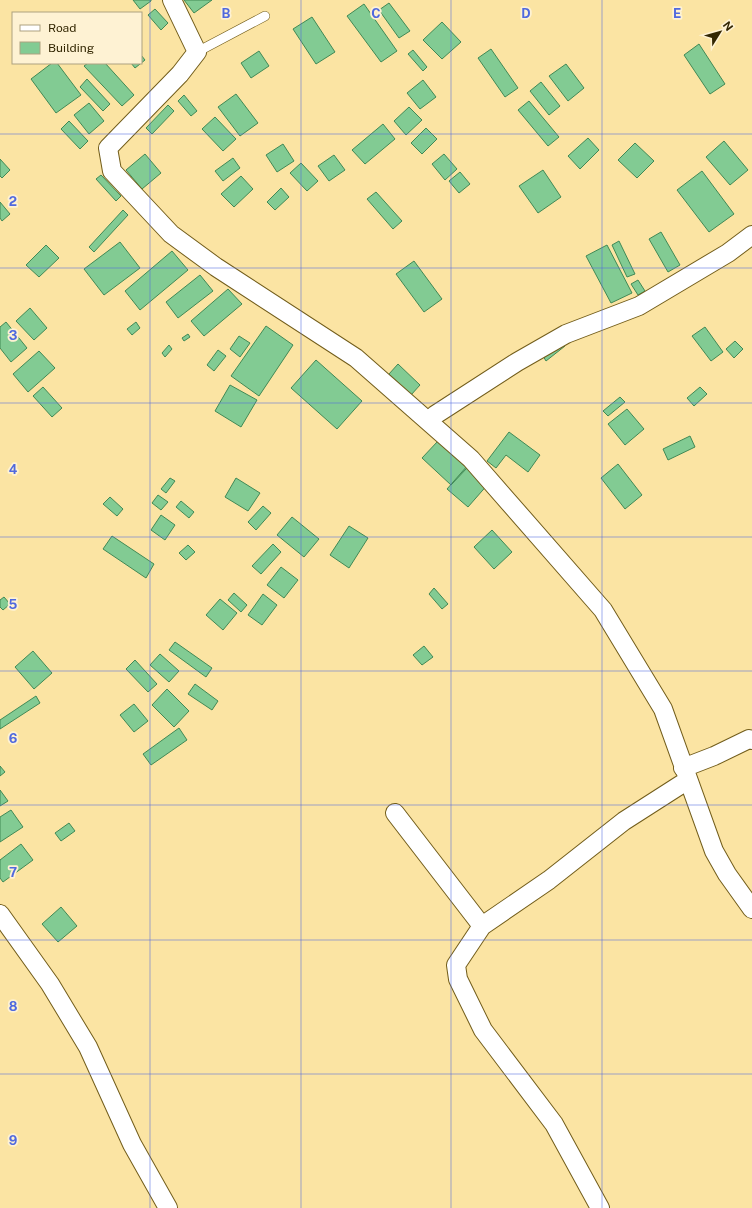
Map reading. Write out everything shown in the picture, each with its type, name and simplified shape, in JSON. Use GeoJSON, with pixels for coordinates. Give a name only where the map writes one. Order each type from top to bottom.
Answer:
{"type":"FeatureCollection","features":[{"type":"Feature","properties":{"kind":"street"},"geometry":{"type":"LineString","coordinates":[[172,0],[197,52],[180,74],[108,148],[112,171],[171,234],[216,267],[356,358],[428,421],[471,460],[603,610],[662,709],[714,851],[727,874],[752,909]]}},
{"type":"Feature","properties":{"kind":"street"},"geometry":{"type":"LineString","coordinates":[[428,421],[517,362],[566,334],[639,306],[728,254],[752,234]]}},
{"type":"Feature","properties":{"kind":"street"},"geometry":{"type":"LineString","coordinates":[[600,1208],[554,1124],[483,1030],[458,979],[456,964],[482,926],[549,880],[686,774],[714,756],[749,739],[752,740]]}},
{"type":"Feature","properties":{"kind":"street"},"geometry":{"type":"LineString","coordinates":[[396,813],[482,926]]}},
{"type":"Feature","properties":{"kind":"street"},"geometry":{"type":"LineString","coordinates":[[0,914],[50,984],[88,1047],[132,1144],[168,1208]]}},
{"type":"Feature","properties":{"kind":"lane"},"geometry":{"type":"LineString","coordinates":[[197,52],[265,16]]}},
{"type":"Feature","properties":{"kind":"building"},"geometry":{"type":"Polygon","coordinates":[[[133,0],[151,0],[151,1],[140,9],[133,0]]]}},
{"type":"Feature","properties":{"kind":"building"},"geometry":{"type":"Polygon","coordinates":[[[184,0],[212,0],[194,13],[184,0]]]}},
{"type":"Feature","properties":{"kind":"building"},"geometry":{"type":"Polygon","coordinates":[[[389,3],[410,31],[399,38],[379,10],[389,3]]]}},
{"type":"Feature","properties":{"kind":"building"},"geometry":{"type":"Polygon","coordinates":[[[364,4],[397,51],[381,62],[347,16],[364,4]]]}},
{"type":"Feature","properties":{"kind":"building"},"geometry":{"type":"Polygon","coordinates":[[[155,9],[168,23],[161,30],[148,15],[155,9]]]}},
{"type":"Feature","properties":{"kind":"building"},"geometry":{"type":"Polygon","coordinates":[[[312,17],[335,52],[316,64],[293,29],[312,17]]]}},
{"type":"Feature","properties":{"kind":"building"},"geometry":{"type":"Polygon","coordinates":[[[442,22],[461,42],[442,59],[423,40],[442,22]]]}},
{"type":"Feature","properties":{"kind":"building"},"geometry":{"type":"Polygon","coordinates":[[[699,44],[725,84],[710,94],[684,55],[699,44]]]}},
{"type":"Feature","properties":{"kind":"building"},"geometry":{"type":"Polygon","coordinates":[[[491,49],[518,88],[505,97],[478,58],[491,49]]]}},
{"type":"Feature","properties":{"kind":"building"},"geometry":{"type":"Polygon","coordinates":[[[413,50],[427,67],[423,71],[408,54],[413,50]]]}},
{"type":"Feature","properties":{"kind":"building"},"geometry":{"type":"Polygon","coordinates":[[[259,51],[269,66],[251,78],[241,63],[259,51]]]}},
{"type":"Feature","properties":{"kind":"building"},"geometry":{"type":"Polygon","coordinates":[[[51,64],[58,64],[81,95],[56,113],[31,79],[51,64]]]}},
{"type":"Feature","properties":{"kind":"building"},"geometry":{"type":"Polygon","coordinates":[[[87,64],[106,64],[134,95],[122,106],[84,66],[87,64]]]}},
{"type":"Feature","properties":{"kind":"building"},"geometry":{"type":"Polygon","coordinates":[[[132,64],[140,64],[135,68],[132,64]]]}},
{"type":"Feature","properties":{"kind":"building"},"geometry":{"type":"Polygon","coordinates":[[[566,64],[584,88],[568,101],[549,76],[566,64]]]}},
{"type":"Feature","properties":{"kind":"building"},"geometry":{"type":"Polygon","coordinates":[[[87,79],[110,104],[103,111],[80,87],[87,79]]]}},
{"type":"Feature","properties":{"kind":"building"},"geometry":{"type":"Polygon","coordinates":[[[423,80],[436,97],[420,109],[407,93],[423,80]]]}},
{"type":"Feature","properties":{"kind":"building"},"geometry":{"type":"Polygon","coordinates":[[[541,82],[560,106],[549,115],[530,91],[541,82]]]}},
{"type":"Feature","properties":{"kind":"building"},"geometry":{"type":"Polygon","coordinates":[[[236,94],[258,123],[240,136],[218,107],[236,94]]]}},
{"type":"Feature","properties":{"kind":"building"},"geometry":{"type":"Polygon","coordinates":[[[184,95],[197,111],[191,116],[178,101],[184,95]]]}},
{"type":"Feature","properties":{"kind":"building"},"geometry":{"type":"Polygon","coordinates":[[[529,101],[559,137],[548,146],[518,110],[529,101]]]}},
{"type":"Feature","properties":{"kind":"building"},"geometry":{"type":"Polygon","coordinates":[[[89,103],[104,121],[89,134],[74,115],[89,103]]]}},
{"type":"Feature","properties":{"kind":"building"},"geometry":{"type":"Polygon","coordinates":[[[168,105],[174,111],[152,134],[146,128],[168,105]]]}},
{"type":"Feature","properties":{"kind":"building"},"geometry":{"type":"Polygon","coordinates":[[[409,107],[422,120],[406,135],[394,121],[409,107]]]}},
{"type":"Feature","properties":{"kind":"building"},"geometry":{"type":"Polygon","coordinates":[[[215,117],[236,139],[223,151],[202,129],[215,117]]]}},
{"type":"Feature","properties":{"kind":"building"},"geometry":{"type":"Polygon","coordinates":[[[69,121],[88,141],[80,149],[61,129],[69,121]]]}},
{"type":"Feature","properties":{"kind":"building"},"geometry":{"type":"Polygon","coordinates":[[[383,124],[395,139],[365,164],[352,150],[383,124]]]}},
{"type":"Feature","properties":{"kind":"building"},"geometry":{"type":"Polygon","coordinates":[[[426,128],[437,139],[422,154],[411,143],[426,128]]]}},
{"type":"Feature","properties":{"kind":"building"},"geometry":{"type":"Polygon","coordinates":[[[588,138],[599,150],[580,169],[568,156],[588,138]]]}},
{"type":"Feature","properties":{"kind":"building"},"geometry":{"type":"Polygon","coordinates":[[[724,141],[748,170],[730,185],[706,157],[724,141]]]}},
{"type":"Feature","properties":{"kind":"building"},"geometry":{"type":"Polygon","coordinates":[[[635,143],[654,161],[637,178],[618,160],[635,143]]]}},
{"type":"Feature","properties":{"kind":"building"},"geometry":{"type":"Polygon","coordinates":[[[283,144],[294,161],[277,172],[266,155],[283,144]]]}},
{"type":"Feature","properties":{"kind":"building"},"geometry":{"type":"Polygon","coordinates":[[[145,154],[161,173],[142,189],[126,170],[145,154]]]}},
{"type":"Feature","properties":{"kind":"building"},"geometry":{"type":"Polygon","coordinates":[[[444,154],[457,169],[445,180],[432,164],[444,154]]]}},
{"type":"Feature","properties":{"kind":"building"},"geometry":{"type":"Polygon","coordinates":[[[334,155],[345,170],[329,181],[318,166],[334,155]]]}},
{"type":"Feature","properties":{"kind":"building"},"geometry":{"type":"Polygon","coordinates":[[[233,158],[240,168],[223,181],[215,171],[233,158]]]}},
{"type":"Feature","properties":{"kind":"building"},"geometry":{"type":"Polygon","coordinates":[[[0,159],[10,170],[2,178],[0,176],[0,159]]]}},
{"type":"Feature","properties":{"kind":"building"},"geometry":{"type":"Polygon","coordinates":[[[301,163],[318,181],[307,191],[290,173],[301,163]]]}},
{"type":"Feature","properties":{"kind":"building"},"geometry":{"type":"Polygon","coordinates":[[[543,170],[561,197],[538,213],[519,186],[543,170]]]}},
{"type":"Feature","properties":{"kind":"building"},"geometry":{"type":"Polygon","coordinates":[[[702,171],[734,214],[709,232],[677,190],[702,171]]]}},
{"type":"Feature","properties":{"kind":"building"},"geometry":{"type":"Polygon","coordinates":[[[460,172],[470,184],[459,193],[449,181],[460,172]]]}},
{"type":"Feature","properties":{"kind":"building"},"geometry":{"type":"Polygon","coordinates":[[[101,175],[121,196],[116,201],[96,179],[101,175]]]}},
{"type":"Feature","properties":{"kind":"building"},"geometry":{"type":"Polygon","coordinates":[[[241,176],[253,189],[234,207],[221,194],[241,176]]]}},
{"type":"Feature","properties":{"kind":"building"},"geometry":{"type":"Polygon","coordinates":[[[281,188],[289,197],[275,210],[267,202],[281,188]]]}},
{"type":"Feature","properties":{"kind":"building"},"geometry":{"type":"Polygon","coordinates":[[[376,192],[402,221],[393,229],[367,199],[376,192]]]}},
{"type":"Feature","properties":{"kind":"building"},"geometry":{"type":"Polygon","coordinates":[[[0,202],[10,214],[2,221],[0,218],[0,202]]]}},
{"type":"Feature","properties":{"kind":"building"},"geometry":{"type":"Polygon","coordinates":[[[123,210],[128,215],[94,252],[89,247],[123,210]]]}},
{"type":"Feature","properties":{"kind":"building"},"geometry":{"type":"Polygon","coordinates":[[[661,232],[680,265],[668,272],[649,239],[661,232]]]}},
{"type":"Feature","properties":{"kind":"building"},"geometry":{"type":"Polygon","coordinates":[[[619,241],[635,274],[627,277],[612,245],[619,241]]]}},
{"type":"Feature","properties":{"kind":"building"},"geometry":{"type":"Polygon","coordinates":[[[120,242],[140,268],[104,295],[84,269],[120,242]]]}},
{"type":"Feature","properties":{"kind":"building"},"geometry":{"type":"Polygon","coordinates":[[[46,245],[59,258],[39,277],[26,265],[46,245]]]}},
{"type":"Feature","properties":{"kind":"building"},"geometry":{"type":"Polygon","coordinates":[[[607,245],[632,293],[611,303],[586,256],[607,245]]]}},
{"type":"Feature","properties":{"kind":"building"},"geometry":{"type":"Polygon","coordinates":[[[172,251],[188,270],[140,310],[125,291],[172,251]]]}},
{"type":"Feature","properties":{"kind":"building"},"geometry":{"type":"Polygon","coordinates":[[[414,261],[442,299],[424,312],[396,274],[414,261]]]}},
{"type":"Feature","properties":{"kind":"building"},"geometry":{"type":"Polygon","coordinates":[[[200,275],[213,291],[178,318],[166,302],[200,275]]]}},
{"type":"Feature","properties":{"kind":"building"},"geometry":{"type":"Polygon","coordinates":[[[638,280],[645,291],[638,295],[631,284],[638,280]]]}},
{"type":"Feature","properties":{"kind":"building"},"geometry":{"type":"Polygon","coordinates":[[[228,289],[242,304],[204,336],[191,321],[228,289]]]}},
{"type":"Feature","properties":{"kind":"building"},"geometry":{"type":"Polygon","coordinates":[[[30,308],[47,328],[34,340],[16,321],[30,308]]]}},
{"type":"Feature","properties":{"kind":"building"},"geometry":{"type":"Polygon","coordinates":[[[6,322],[27,348],[11,362],[0,348],[0,327],[6,322]]]}},
{"type":"Feature","properties":{"kind":"building"},"geometry":{"type":"Polygon","coordinates":[[[136,322],[140,328],[132,335],[127,329],[136,322]]]}},
{"type":"Feature","properties":{"kind":"building"},"geometry":{"type":"Polygon","coordinates":[[[266,326],[293,345],[259,396],[231,376],[266,326]]]}},
{"type":"Feature","properties":{"kind":"building"},"geometry":{"type":"Polygon","coordinates":[[[705,327],[723,352],[711,361],[692,336],[705,327]]]}},
{"type":"Feature","properties":{"kind":"building"},"geometry":{"type":"Polygon","coordinates":[[[188,334],[190,337],[184,341],[182,338],[188,334]]]}},
{"type":"Feature","properties":{"kind":"building"},"geometry":{"type":"Polygon","coordinates":[[[239,336],[250,343],[240,357],[230,349],[239,336]]]}},
{"type":"Feature","properties":{"kind":"building"},"geometry":{"type":"Polygon","coordinates":[[[735,341],[743,349],[734,358],[726,349],[735,341]]]}},
{"type":"Feature","properties":{"kind":"building"},"geometry":{"type":"Polygon","coordinates":[[[562,342],[565,346],[546,361],[543,356],[562,342]]]}},
{"type":"Feature","properties":{"kind":"building"},"geometry":{"type":"Polygon","coordinates":[[[169,345],[172,349],[165,357],[162,353],[169,345]]]}},
{"type":"Feature","properties":{"kind":"building"},"geometry":{"type":"Polygon","coordinates":[[[218,350],[226,356],[214,371],[207,365],[218,350]]]}},
{"type":"Feature","properties":{"kind":"building"},"geometry":{"type":"Polygon","coordinates":[[[39,351],[55,368],[28,392],[13,374],[39,351]]]}},
{"type":"Feature","properties":{"kind":"building"},"geometry":{"type":"Polygon","coordinates":[[[316,360],[362,401],[337,429],[291,388],[316,360]]]}},
{"type":"Feature","properties":{"kind":"building"},"geometry":{"type":"Polygon","coordinates":[[[398,364],[420,385],[411,395],[389,374],[398,364]]]}},
{"type":"Feature","properties":{"kind":"building"},"geometry":{"type":"Polygon","coordinates":[[[230,385],[257,400],[241,427],[215,411],[230,385]]]}},
{"type":"Feature","properties":{"kind":"building"},"geometry":{"type":"Polygon","coordinates":[[[43,387],[62,408],[52,417],[33,396],[43,387]]]}},
{"type":"Feature","properties":{"kind":"building"},"geometry":{"type":"Polygon","coordinates":[[[700,387],[707,394],[694,406],[687,398],[700,387]]]}},
{"type":"Feature","properties":{"kind":"building"},"geometry":{"type":"Polygon","coordinates":[[[620,397],[625,402],[608,416],[603,411],[620,397]]]}},
{"type":"Feature","properties":{"kind":"building"},"geometry":{"type":"Polygon","coordinates":[[[627,409],[644,429],[625,445],[608,424],[627,409]]]}},
{"type":"Feature","properties":{"kind":"building"},"geometry":{"type":"Polygon","coordinates":[[[509,432],[540,455],[528,472],[506,455],[496,468],[487,461],[509,432]]]}},
{"type":"Feature","properties":{"kind":"building"},"geometry":{"type":"Polygon","coordinates":[[[690,436],[695,447],[668,460],[663,449],[690,436]]]}},
{"type":"Feature","properties":{"kind":"building"},"geometry":{"type":"Polygon","coordinates":[[[438,441],[467,468],[451,485],[422,458],[438,441]]]}},
{"type":"Feature","properties":{"kind":"building"},"geometry":{"type":"Polygon","coordinates":[[[618,464],[642,495],[625,509],[601,478],[618,464]]]}},
{"type":"Feature","properties":{"kind":"building"},"geometry":{"type":"Polygon","coordinates":[[[468,465],[489,483],[468,507],[447,489],[468,465]]]}},
{"type":"Feature","properties":{"kind":"building"},"geometry":{"type":"Polygon","coordinates":[[[170,478],[175,481],[166,493],[161,489],[170,478]]]}},
{"type":"Feature","properties":{"kind":"building"},"geometry":{"type":"Polygon","coordinates":[[[236,478],[260,493],[248,511],[225,497],[236,478]]]}},
{"type":"Feature","properties":{"kind":"building"},"geometry":{"type":"Polygon","coordinates":[[[158,495],[168,502],[161,510],[152,503],[158,495]]]}},
{"type":"Feature","properties":{"kind":"building"},"geometry":{"type":"Polygon","coordinates":[[[110,497],[123,509],[117,516],[103,504],[110,497]]]}},
{"type":"Feature","properties":{"kind":"building"},"geometry":{"type":"Polygon","coordinates":[[[181,501],[194,512],[189,518],[176,507],[181,501]]]}},
{"type":"Feature","properties":{"kind":"building"},"geometry":{"type":"Polygon","coordinates":[[[263,506],[271,513],[256,530],[248,522],[263,506]]]}},
{"type":"Feature","properties":{"kind":"building"},"geometry":{"type":"Polygon","coordinates":[[[161,515],[175,525],[165,540],[151,530],[161,515]]]}},
{"type":"Feature","properties":{"kind":"building"},"geometry":{"type":"Polygon","coordinates":[[[292,517],[319,539],[304,557],[277,535],[292,517]]]}},
{"type":"Feature","properties":{"kind":"building"},"geometry":{"type":"Polygon","coordinates":[[[349,526],[368,538],[349,568],[330,555],[349,526]]]}},
{"type":"Feature","properties":{"kind":"building"},"geometry":{"type":"Polygon","coordinates":[[[492,530],[512,552],[494,569],[474,547],[492,530]]]}},
{"type":"Feature","properties":{"kind":"building"},"geometry":{"type":"Polygon","coordinates":[[[112,536],[154,564],[146,578],[103,549],[112,536]]]}},
{"type":"Feature","properties":{"kind":"building"},"geometry":{"type":"Polygon","coordinates":[[[273,544],[281,552],[261,574],[252,566],[273,544]]]}},
{"type":"Feature","properties":{"kind":"building"},"geometry":{"type":"Polygon","coordinates":[[[188,545],[195,552],[186,560],[179,553],[188,545]]]}},
{"type":"Feature","properties":{"kind":"building"},"geometry":{"type":"Polygon","coordinates":[[[281,567],[298,580],[284,598],[267,585],[281,567]]]}},
{"type":"Feature","properties":{"kind":"building"},"geometry":{"type":"Polygon","coordinates":[[[434,588],[448,604],[442,609],[429,594],[434,588]]]}},
{"type":"Feature","properties":{"kind":"building"},"geometry":{"type":"Polygon","coordinates":[[[234,593],[247,605],[241,612],[228,600],[234,593]]]}},
{"type":"Feature","properties":{"kind":"building"},"geometry":{"type":"Polygon","coordinates":[[[263,594],[277,605],[262,625],[248,615],[263,594]]]}},
{"type":"Feature","properties":{"kind":"building"},"geometry":{"type":"Polygon","coordinates":[[[4,597],[10,604],[3,610],[0,607],[0,600],[4,597]]]}},
{"type":"Feature","properties":{"kind":"building"},"geometry":{"type":"Polygon","coordinates":[[[220,599],[237,613],[223,630],[206,615],[220,599]]]}},
{"type":"Feature","properties":{"kind":"building"},"geometry":{"type":"Polygon","coordinates":[[[175,642],[212,668],[206,677],[169,650],[175,642]]]}},
{"type":"Feature","properties":{"kind":"building"},"geometry":{"type":"Polygon","coordinates":[[[424,646],[433,657],[422,665],[413,655],[424,646]]]}},
{"type":"Feature","properties":{"kind":"building"},"geometry":{"type":"Polygon","coordinates":[[[33,651],[52,673],[34,689],[15,667],[33,651]]]}},
{"type":"Feature","properties":{"kind":"building"},"geometry":{"type":"Polygon","coordinates":[[[160,654],[179,671],[169,682],[150,665],[160,654]]]}},
{"type":"Feature","properties":{"kind":"building"},"geometry":{"type":"Polygon","coordinates":[[[135,660],[157,684],[148,692],[126,669],[135,660]]]}},
{"type":"Feature","properties":{"kind":"building"},"geometry":{"type":"Polygon","coordinates":[[[195,684],[218,701],[212,710],[188,694],[195,684]]]}},
{"type":"Feature","properties":{"kind":"building"},"geometry":{"type":"Polygon","coordinates":[[[167,689],[189,711],[174,727],[152,705],[167,689]]]}},
{"type":"Feature","properties":{"kind":"building"},"geometry":{"type":"Polygon","coordinates":[[[36,696],[40,703],[0,729],[0,720],[36,696]]]}},
{"type":"Feature","properties":{"kind":"building"},"geometry":{"type":"Polygon","coordinates":[[[134,704],[148,721],[134,732],[120,715],[134,704]]]}},
{"type":"Feature","properties":{"kind":"building"},"geometry":{"type":"Polygon","coordinates":[[[179,728],[187,740],[151,765],[143,754],[179,728]]]}},
{"type":"Feature","properties":{"kind":"building"},"geometry":{"type":"Polygon","coordinates":[[[0,766],[5,772],[0,776],[0,766]]]}},
{"type":"Feature","properties":{"kind":"building"},"geometry":{"type":"Polygon","coordinates":[[[0,790],[8,801],[0,806],[0,790]]]}},
{"type":"Feature","properties":{"kind":"building"},"geometry":{"type":"Polygon","coordinates":[[[11,810],[23,827],[0,842],[0,817],[11,810]]]}},
{"type":"Feature","properties":{"kind":"building"},"geometry":{"type":"Polygon","coordinates":[[[69,823],[75,831],[61,841],[55,833],[69,823]]]}},
{"type":"Feature","properties":{"kind":"building"},"geometry":{"type":"Polygon","coordinates":[[[21,844],[33,860],[3,882],[0,878],[0,860],[21,844]]]}},
{"type":"Feature","properties":{"kind":"building"},"geometry":{"type":"Polygon","coordinates":[[[61,907],[77,926],[58,942],[42,924],[61,907]]]}}]}
